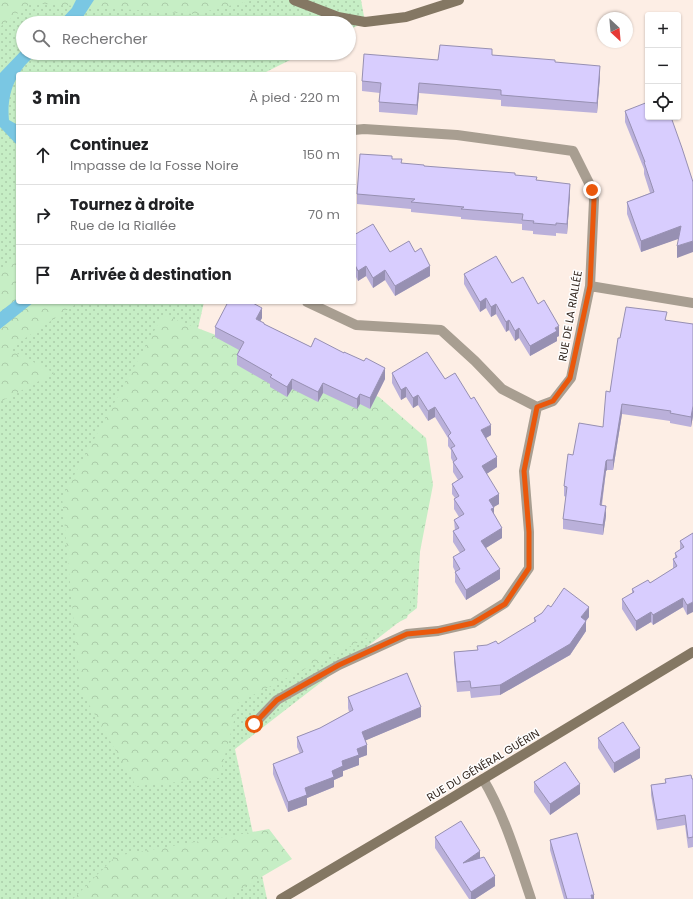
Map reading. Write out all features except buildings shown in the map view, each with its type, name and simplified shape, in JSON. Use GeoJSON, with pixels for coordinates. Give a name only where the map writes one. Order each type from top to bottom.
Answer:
{"type":"FeatureCollection","features":[{"type":"Feature","properties":{"kind":"main road"},"geometry":{"type":"LineString","coordinates":[[294,0],[335,16]]}},
{"type":"Feature","properties":{"kind":"main road"},"geometry":{"type":"LineString","coordinates":[[356,20],[365,22],[406,17],[459,0]]}},
{"type":"Feature","properties":{"kind":"main road","name":"RUE DU GÉNÉRAL GUÉRIN"},"geometry":{"type":"LineString","coordinates":[[283,898],[693,652]]}},
{"type":"Feature","properties":{"kind":"street","name":"RUE DE LA RIALLÉE"},"geometry":{"type":"LineString","coordinates":[[356,130],[364,129],[457,135],[572,151],[592,190],[594,200],[590,286],[570,378],[553,401],[537,407]]}},
{"type":"Feature","properties":{"kind":"street"},"geometry":{"type":"LineString","coordinates":[[590,286],[693,303]]}},
{"type":"Feature","properties":{"kind":"street"},"geometry":{"type":"LineString","coordinates":[[254,724],[277,700],[339,665],[407,634],[438,631],[473,623],[505,604],[529,568],[529,532],[524,471],[537,407],[502,389],[475,361],[441,330],[356,325],[312,304]]}},
{"type":"Feature","properties":{"kind":"street"},"geometry":{"type":"LineString","coordinates":[[483,779],[502,815],[531,899]]}},
{"type":"Feature","properties":{"kind":"green space"},"geometry":{"type":"Polygon","coordinates":[[[0,0],[361,0],[365,22],[356,26],[356,16],[16,16],[16,60],[290,60],[266,72],[16,72],[16,304],[204,304],[188,372],[426,438],[417,608],[235,749],[267,899],[0,899],[0,0]]]}},
{"type":"Feature","properties":{"kind":"green space"},"geometry":{"type":"Polygon","coordinates":[[[0,0],[254,0],[195,14],[31,3],[0,27],[0,0]]]}},
{"type":"Feature","properties":{"kind":"green space"},"geometry":{"type":"Polygon","coordinates":[[[16,257],[16,304],[76,304],[9,349],[54,373],[0,402],[0,270],[16,257]]]}},
{"type":"Feature","properties":{"kind":"green space"},"geometry":{"type":"Polygon","coordinates":[[[163,315],[379,397],[426,438],[433,485],[407,618],[239,702],[219,778],[136,786],[80,689],[62,497],[163,315]]]}},
{"type":"Feature","properties":{"kind":"green space"},"geometry":{"type":"Polygon","coordinates":[[[269,829],[292,859],[224,899],[73,899],[116,856],[269,829]]]}},
{"type":"Feature","properties":{"kind":"water"},"geometry":{"type":"Polygon","coordinates":[[[76,0],[94,0],[84,16],[65,16],[72,8],[76,0]]]}},
{"type":"Feature","properties":{"kind":"water"},"geometry":{"type":"Polygon","coordinates":[[[16,56],[16,60],[30,60],[20,72],[16,72],[16,79],[9,100],[9,120],[16,124],[16,144],[0,127],[0,73],[16,56]]]}},
{"type":"Feature","properties":{"kind":"water"},"geometry":{"type":"Polygon","coordinates":[[[16,300],[16,304],[31,304],[0,329],[0,312],[16,300]]]}},
{"type":"Feature","properties":{"kind":"route"},"geometry":{"type":"LineString","coordinates":[[254,724],[277,700],[339,665],[407,634],[438,631],[473,623],[505,604],[529,568],[529,532],[524,471],[537,407],[553,401],[570,378],[590,286],[594,200],[592,190]]}}]}
